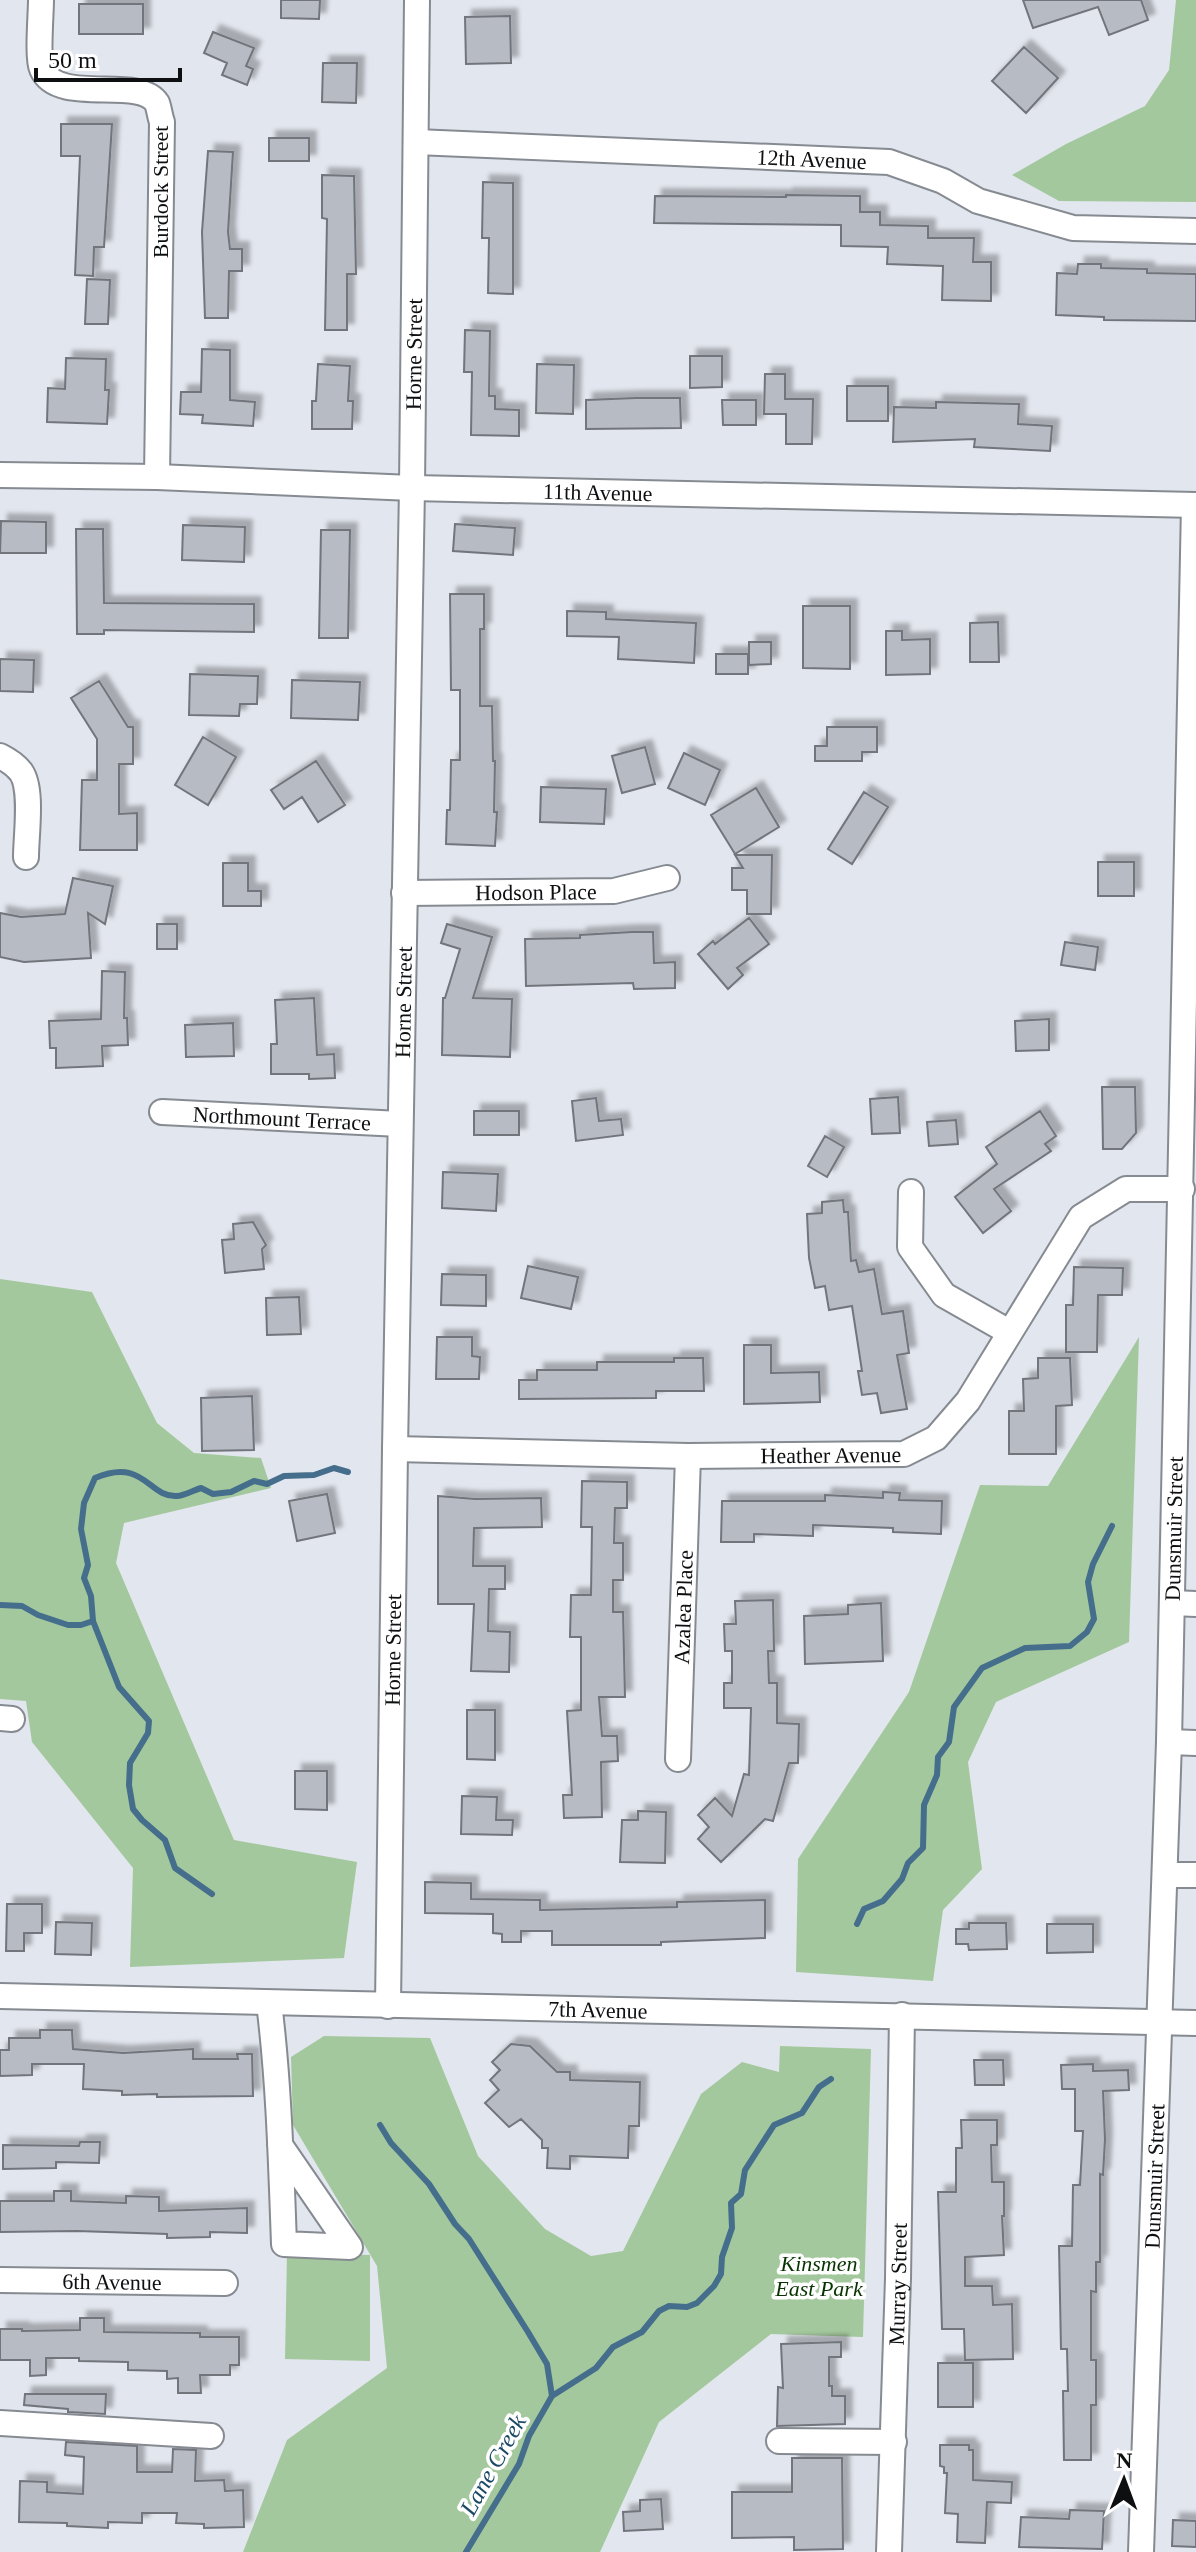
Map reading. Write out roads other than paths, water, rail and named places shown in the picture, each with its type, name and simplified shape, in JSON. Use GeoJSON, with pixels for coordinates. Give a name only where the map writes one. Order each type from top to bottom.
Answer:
{"type":"FeatureCollection","features":[{"type":"Feature","properties":{"kind":"street","name":"Burdock Street"},"geometry":{"type":"LineString","coordinates":[[41,0],[40,67],[50,81],[68,87],[145,93],[157,103],[162,122],[157,477]]}},
{"type":"Feature","properties":{"kind":"street","name":"Horne Street"},"geometry":{"type":"LineString","coordinates":[[388,2006],[417,0]]}},
{"type":"Feature","properties":{"kind":"street","name":"12th Avenue"},"geometry":{"type":"LineString","coordinates":[[416,142],[889,162],[943,181],[978,201],[1073,228],[1196,231]]}},
{"type":"Feature","properties":{"kind":"street","name":"11th Avenue"},"geometry":{"type":"LineString","coordinates":[[0,475],[157,477],[412,488],[1195,505]]}},
{"type":"Feature","properties":{"kind":"street","name":"Dunsmuir Street"},"geometry":{"type":"LineString","coordinates":[[1141,2552],[1169,1742],[1184,1604],[1188,1284],[1182,1189],[1190,1086],[1195,505]]}},
{"type":"Feature","properties":{"kind":"street"},"geometry":{"type":"LineString","coordinates":[[0,756],[12,762],[27,785],[26,857]]}},
{"type":"Feature","properties":{"kind":"street","name":"Hodson Place"},"geometry":{"type":"LineString","coordinates":[[404,893],[614,891],[667,878]]}},
{"type":"Feature","properties":{"kind":"street","name":"Northmount Terrace"},"geometry":{"type":"LineString","coordinates":[[162,1112],[400,1124]]}},
{"type":"Feature","properties":{"kind":"street","name":"Heather Avenue"},"geometry":{"type":"LineString","coordinates":[[395,1449],[688,1456],[904,1454],[936,1438],[968,1401],[1081,1217],[1126,1189],[1182,1189]]}},
{"type":"Feature","properties":{"kind":"street"},"geometry":{"type":"LineString","coordinates":[[911,1192],[910,1247],[944,1295],[1009,1332]]}},
{"type":"Feature","properties":{"kind":"street","name":"Azalea Place"},"geometry":{"type":"LineString","coordinates":[[678,1759],[688,1456]]}},
{"type":"Feature","properties":{"kind":"street"},"geometry":{"type":"LineString","coordinates":[[1169,1742],[1196,1743]]}},
{"type":"Feature","properties":{"kind":"street"},"geometry":{"type":"LineString","coordinates":[[1165,1875],[1196,1875]]}},
{"type":"Feature","properties":{"kind":"street","name":"7th Avenue"},"geometry":{"type":"LineString","coordinates":[[0,1996],[1196,2023]]}},
{"type":"Feature","properties":{"kind":"street"},"geometry":{"type":"LineString","coordinates":[[269,2003],[276,2060],[280,2145]]}},
{"type":"Feature","properties":{"kind":"street","name":"Murray Street"},"geometry":{"type":"LineString","coordinates":[[889,2552],[902,2015]]}},
{"type":"Feature","properties":{"kind":"street","name":"6th Avenue"},"geometry":{"type":"LineString","coordinates":[[0,2280],[225,2283]]}},
{"type":"Feature","properties":{"kind":"street"},"geometry":{"type":"LineString","coordinates":[[0,2423],[211,2436]]}},
{"type":"Feature","properties":{"kind":"street"},"geometry":{"type":"LineString","coordinates":[[779,2441],[894,2442]]}},
{"type":"Feature","properties":{"kind":"waterway"},"geometry":{"type":"LineString","coordinates":[[93,1621],[91,1596],[84,1578],[88,1565],[81,1529],[84,1503],[95,1478],[125,1472],[167,1495],[177,1496],[201,1488],[213,1494],[231,1492],[254,1481],[267,1484],[284,1476],[314,1475],[334,1468],[348,1472]]}},
{"type":"Feature","properties":{"kind":"waterway"},"geometry":{"type":"LineString","coordinates":[[857,1924],[864,1909],[883,1901],[902,1879],[908,1863],[923,1848],[924,1805],[937,1775],[938,1757],[949,1742],[954,1707],[982,1668],[1025,1648],[1070,1646],[1087,1632],[1094,1619],[1088,1582],[1093,1564],[1112,1526]]}},
{"type":"Feature","properties":{"kind":"waterway"},"geometry":{"type":"LineString","coordinates":[[0,1605],[22,1606],[68,1625],[93,1621],[119,1687],[149,1721],[148,1733],[130,1763],[129,1785],[133,1809],[165,1840],[175,1868],[212,1894]]}},
{"type":"Feature","properties":{"kind":"waterway","name":"Lane Creek"},"geometry":{"type":"LineString","coordinates":[[466,2552],[519,2464],[529,2436],[552,2396],[596,2368],[613,2347],[642,2332],[659,2311],[669,2306],[687,2307],[697,2303],[714,2286],[721,2274],[722,2257],[732,2228],[731,2203],[741,2194],[745,2170],[774,2125],[802,2113],[819,2087],[831,2079]]}},
{"type":"Feature","properties":{"kind":"waterway"},"geometry":{"type":"LineString","coordinates":[[380,2125],[391,2143],[429,2184],[455,2224],[469,2239],[547,2364],[552,2396]]}},
{"type":"Feature","properties":{"kind":"park label","name":"Kinsmen East Park"},"geometry":{"type":"Point","coordinates":[819,2276]}}]}
